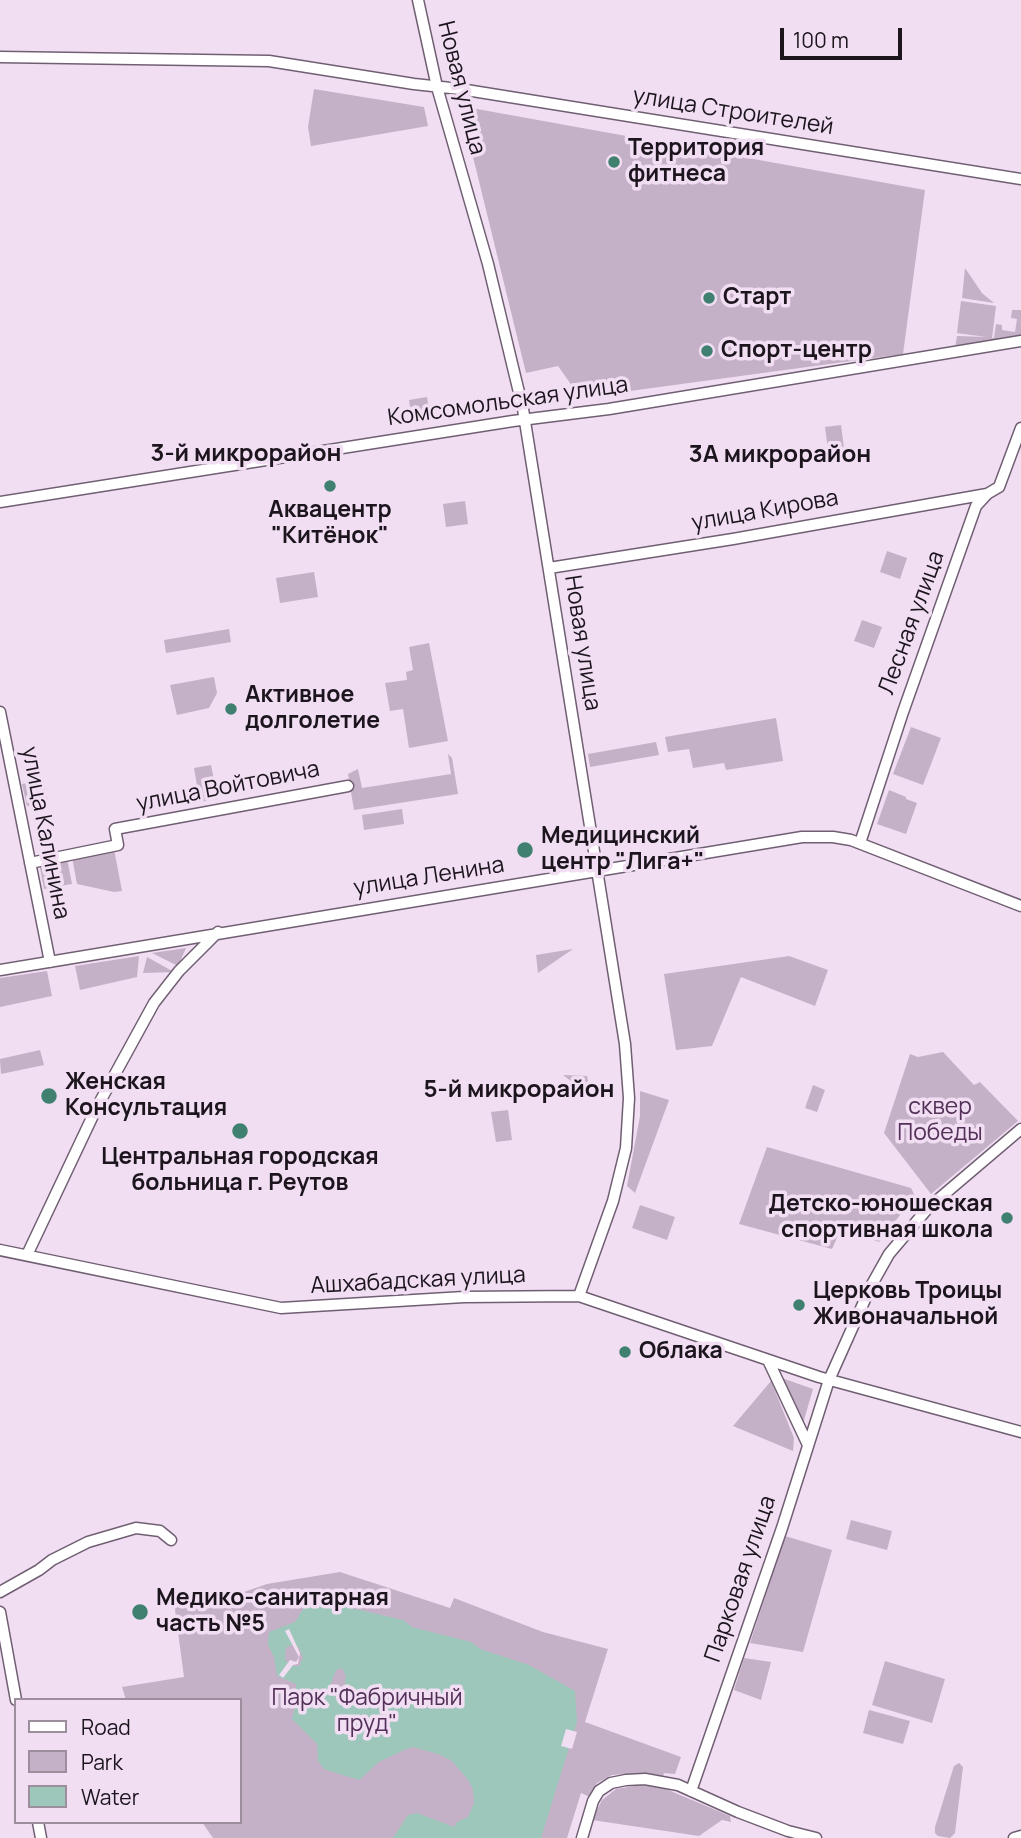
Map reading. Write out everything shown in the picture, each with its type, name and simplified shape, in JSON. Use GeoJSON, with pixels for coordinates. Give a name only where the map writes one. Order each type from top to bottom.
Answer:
{"type":"FeatureCollection","features":[{"type":"Feature","properties":{"kind":"street","name":"Новая улица"},"geometry":{"type":"LineString","coordinates":[[418,0],[437,87],[488,264],[525,419],[625,1044],[629,1115],[626,1148],[616,1189],[579,1296]]}},
{"type":"Feature","properties":{"kind":"street"},"geometry":{"type":"LineString","coordinates":[[0,57],[269,61],[437,87]]}},
{"type":"Feature","properties":{"kind":"street","name":"улица Строителей"},"geometry":{"type":"LineString","coordinates":[[437,87],[1021,179]]}},
{"type":"Feature","properties":{"kind":"street","name":"Комсомольская улица"},"geometry":{"type":"LineString","coordinates":[[0,502],[525,419],[567,415],[1015,342]]}},
{"type":"Feature","properties":{"kind":"street","name":"Лесная улица"},"geometry":{"type":"LineString","coordinates":[[860,843],[976,506],[999,487],[1021,428]]}},
{"type":"Feature","properties":{"kind":"street","name":"улица Кирова"},"geometry":{"type":"LineString","coordinates":[[549,568],[746,537],[988,494]]}},
{"type":"Feature","properties":{"kind":"street","name":"улица Калинина"},"geometry":{"type":"LineString","coordinates":[[0,712],[50,962]]}},
{"type":"Feature","properties":{"kind":"street","name":"улица Войтовича"},"geometry":{"type":"LineString","coordinates":[[30,863],[118,845],[116,829],[348,786]]}},
{"type":"Feature","properties":{"kind":"street","name":"улица Ленина"},"geometry":{"type":"LineString","coordinates":[[0,970],[792,838],[833,837],[860,843],[1021,906]]}},
{"type":"Feature","properties":{"kind":"street"},"geometry":{"type":"LineString","coordinates":[[27,1255],[97,1107],[154,1003],[179,971],[218,932]]}},
{"type":"Feature","properties":{"kind":"street","name":"Парковая улица"},"geometry":{"type":"LineString","coordinates":[[691,1791],[829,1380],[879,1270],[904,1233],[943,1193],[1021,1129]]}},
{"type":"Feature","properties":{"kind":"street","name":"Ашхабадская улица"},"geometry":{"type":"LineString","coordinates":[[0,1250],[281,1308],[464,1297],[579,1296],[829,1380],[1021,1432]]}},
{"type":"Feature","properties":{"kind":"street"},"geometry":{"type":"LineString","coordinates":[[768,1360],[808,1445]]}},
{"type":"Feature","properties":{"kind":"street"},"geometry":{"type":"LineString","coordinates":[[0,1592],[52,1560],[88,1542],[136,1528],[160,1531],[172,1540]]}},
{"type":"Feature","properties":{"kind":"street"},"geometry":{"type":"LineString","coordinates":[[0,1612],[16,1698]]}},
{"type":"Feature","properties":{"kind":"street"},"geometry":{"type":"LineString","coordinates":[[582,1838],[593,1801],[599,1791],[611,1783],[645,1779],[678,1785],[750,1817],[816,1838]]}},
{"type":"Feature","properties":{"kind":"street"},"geometry":{"type":"LineString","coordinates":[[1014,1838],[1021,1836]]}},
{"type":"Feature","properties":{"kind":"green space"},"geometry":{"type":"Polygon","coordinates":[[[314,89],[424,107],[428,126],[311,146],[308,127],[314,89]]]}},
{"type":"Feature","properties":{"kind":"green space","name":"Старт"},"geometry":{"type":"Polygon","coordinates":[[[477,109],[925,190],[903,354],[571,399],[570,383],[558,366],[526,373],[462,112],[477,109]]]}},
{"type":"Feature","properties":{"kind":"green space"},"geometry":{"type":"Polygon","coordinates":[[[965,268],[982,293],[994,303],[962,298],[965,268]]]}},
{"type":"Feature","properties":{"kind":"green space"},"geometry":{"type":"Polygon","coordinates":[[[961,301],[996,306],[992,338],[996,324],[1002,325],[1002,330],[1015,332],[1017,319],[1011,318],[1012,310],[1021,310],[1021,336],[955,348],[957,336],[986,337],[957,333],[961,301]]]}},
{"type":"Feature","properties":{"kind":"green space"},"geometry":{"type":"Polygon","coordinates":[[[427,397],[431,420],[412,423],[409,400],[427,397]]]}},
{"type":"Feature","properties":{"kind":"green space"},"geometry":{"type":"Polygon","coordinates":[[[841,425],[844,448],[828,450],[825,427],[841,425]]]}},
{"type":"Feature","properties":{"kind":"green space"},"geometry":{"type":"Polygon","coordinates":[[[465,501],[468,524],[446,527],[443,504],[465,501]]]}},
{"type":"Feature","properties":{"kind":"green space"},"geometry":{"type":"Polygon","coordinates":[[[887,551],[907,558],[900,579],[880,572],[887,551]]]}},
{"type":"Feature","properties":{"kind":"green space"},"geometry":{"type":"Polygon","coordinates":[[[314,572],[318,597],[280,603],[276,578],[314,572]]]}},
{"type":"Feature","properties":{"kind":"green space"},"geometry":{"type":"Polygon","coordinates":[[[862,620],[882,627],[874,648],[854,641],[862,620]]]}},
{"type":"Feature","properties":{"kind":"green space"},"geometry":{"type":"Polygon","coordinates":[[[229,629],[231,642],[166,653],[164,640],[229,629]]]}},
{"type":"Feature","properties":{"kind":"green space"},"geometry":{"type":"Polygon","coordinates":[[[429,643],[448,741],[409,748],[403,709],[390,711],[385,683],[407,680],[406,672],[413,670],[409,647],[429,643]]]}},
{"type":"Feature","properties":{"kind":"green space"},"geometry":{"type":"Polygon","coordinates":[[[214,677],[217,693],[209,708],[177,715],[170,685],[214,677]]]}},
{"type":"Feature","properties":{"kind":"green space"},"geometry":{"type":"Polygon","coordinates":[[[776,718],[783,761],[726,770],[724,763],[693,768],[689,749],[668,752],[665,737],[776,718]]]}},
{"type":"Feature","properties":{"kind":"green space"},"geometry":{"type":"Polygon","coordinates":[[[911,727],[941,738],[923,785],[893,774],[911,727]]]}},
{"type":"Feature","properties":{"kind":"green space"},"geometry":{"type":"Polygon","coordinates":[[[656,742],[659,755],[590,767],[588,754],[656,742]]]}},
{"type":"Feature","properties":{"kind":"green space"},"geometry":{"type":"Polygon","coordinates":[[[448,754],[452,758],[458,794],[354,810],[348,774],[358,769],[362,788],[451,774],[448,754]]]}},
{"type":"Feature","properties":{"kind":"green space"},"geometry":{"type":"Polygon","coordinates":[[[211,765],[218,799],[200,802],[194,768],[211,765]]]}},
{"type":"Feature","properties":{"kind":"green space"},"geometry":{"type":"Polygon","coordinates":[[[43,780],[48,802],[27,806],[22,784],[43,780]]]}},
{"type":"Feature","properties":{"kind":"green space"},"geometry":{"type":"Polygon","coordinates":[[[889,790],[917,803],[906,834],[877,824],[889,790]]]}},
{"type":"Feature","properties":{"kind":"green space"},"geometry":{"type":"Polygon","coordinates":[[[402,809],[404,824],[364,830],[362,815],[402,809]]]}},
{"type":"Feature","properties":{"kind":"green space"},"geometry":{"type":"Polygon","coordinates":[[[114,849],[122,891],[114,892],[77,884],[72,857],[114,849]]]}},
{"type":"Feature","properties":{"kind":"green space"},"geometry":{"type":"Polygon","coordinates":[[[67,858],[72,884],[44,889],[39,863],[67,858]]]}},
{"type":"Feature","properties":{"kind":"green space"},"geometry":{"type":"Polygon","coordinates":[[[186,948],[178,966],[152,953],[186,948]]]}},
{"type":"Feature","properties":{"kind":"green space"},"geometry":{"type":"Polygon","coordinates":[[[573,949],[538,973],[536,955],[573,949]]]}},
{"type":"Feature","properties":{"kind":"green space"},"geometry":{"type":"Polygon","coordinates":[[[139,956],[137,977],[80,990],[75,966],[139,956]]]}},
{"type":"Feature","properties":{"kind":"green space"},"geometry":{"type":"Polygon","coordinates":[[[789,956],[828,970],[815,1006],[741,977],[712,1046],[676,1050],[664,974],[789,956]]]}},
{"type":"Feature","properties":{"kind":"green space"},"geometry":{"type":"Polygon","coordinates":[[[147,957],[174,972],[143,973],[147,957]]]}},
{"type":"Feature","properties":{"kind":"green space"},"geometry":{"type":"Polygon","coordinates":[[[47,971],[52,996],[0,1007],[0,978],[47,971]]]}},
{"type":"Feature","properties":{"kind":"green space"},"geometry":{"type":"Polygon","coordinates":[[[40,1050],[44,1065],[1,1074],[0,1059],[40,1050]]]}},
{"type":"Feature","properties":{"kind":"green space","name":"сквер Победы"},"geometry":{"type":"Polygon","coordinates":[[[943,1052],[974,1085],[980,1082],[1018,1121],[931,1194],[884,1133],[910,1054],[918,1057],[943,1052]]]}},
{"type":"Feature","properties":{"kind":"green space"},"geometry":{"type":"Polygon","coordinates":[[[563,1075],[587,1076],[588,1082],[613,1084],[614,1089],[576,1085],[563,1075]]]}},
{"type":"Feature","properties":{"kind":"green space"},"geometry":{"type":"Polygon","coordinates":[[[813,1085],[825,1090],[817,1112],[805,1108],[813,1085]]]}},
{"type":"Feature","properties":{"kind":"green space"},"geometry":{"type":"Polygon","coordinates":[[[640,1091],[669,1100],[635,1193],[627,1186],[640,1116],[640,1091]]]}},
{"type":"Feature","properties":{"kind":"green space"},"geometry":{"type":"Polygon","coordinates":[[[508,1110],[512,1140],[496,1142],[491,1112],[508,1110]]]}},
{"type":"Feature","properties":{"kind":"green space"},"geometry":{"type":"Polygon","coordinates":[[[767,1147],[911,1188],[915,1196],[879,1242],[860,1235],[853,1237],[849,1231],[841,1229],[832,1249],[739,1224],[767,1147]]]}},
{"type":"Feature","properties":{"kind":"green space"},"geometry":{"type":"Polygon","coordinates":[[[640,1205],[675,1217],[667,1240],[632,1228],[640,1205]]]}},
{"type":"Feature","properties":{"kind":"green space"},"geometry":{"type":"Polygon","coordinates":[[[779,1377],[813,1389],[802,1427],[779,1377]]]}},
{"type":"Feature","properties":{"kind":"green space"},"geometry":{"type":"Polygon","coordinates":[[[771,1381],[794,1438],[793,1451],[733,1426],[771,1381]]]}},
{"type":"Feature","properties":{"kind":"green space"},"geometry":{"type":"Polygon","coordinates":[[[851,1520],[892,1531],[887,1550],[846,1539],[851,1520]]]}},
{"type":"Feature","properties":{"kind":"green space"},"geometry":{"type":"Polygon","coordinates":[[[785,1536],[832,1550],[803,1652],[750,1643],[785,1536]]]}},
{"type":"Feature","properties":{"kind":"green space","name":"Парк \"Фабричный пруд\""},"geometry":{"type":"Polygon","coordinates":[[[340,1572],[450,1608],[454,1598],[543,1632],[608,1649],[585,1722],[681,1757],[675,1774],[664,1773],[663,1777],[637,1773],[612,1775],[597,1783],[590,1797],[581,1793],[567,1838],[213,1838],[203,1824],[242,1824],[242,1698],[125,1698],[122,1687],[184,1677],[173,1595],[200,1595],[200,1603],[241,1600],[241,1593],[267,1584],[340,1572]]]}},
{"type":"Feature","properties":{"kind":"green space"},"geometry":{"type":"Polygon","coordinates":[[[744,1658],[771,1662],[761,1700],[734,1690],[744,1658]]]}},
{"type":"Feature","properties":{"kind":"green space"},"geometry":{"type":"Polygon","coordinates":[[[885,1661],[945,1679],[932,1723],[872,1705],[885,1661]]]}},
{"type":"Feature","properties":{"kind":"green space"},"geometry":{"type":"Polygon","coordinates":[[[869,1710],[910,1721],[903,1744],[863,1733],[869,1710]]]}},
{"type":"Feature","properties":{"kind":"green space"},"geometry":{"type":"Polygon","coordinates":[[[959,1763],[963,1767],[955,1833],[950,1838],[938,1836],[935,1827],[954,1766],[959,1763]]]}},
{"type":"Feature","properties":{"kind":"green space"},"geometry":{"type":"Polygon","coordinates":[[[648,1784],[730,1816],[731,1822],[722,1820],[699,1836],[592,1820],[602,1800],[616,1789],[648,1784]]]}},
{"type":"Feature","properties":{"kind":"water"},"geometry":{"type":"Polygon","coordinates":[[[317,1600],[403,1620],[412,1627],[471,1642],[480,1649],[529,1665],[575,1691],[577,1722],[541,1838],[393,1838],[408,1815],[417,1813],[454,1827],[457,1822],[468,1817],[474,1803],[473,1790],[452,1761],[413,1747],[379,1762],[359,1780],[324,1769],[318,1761],[317,1744],[292,1719],[296,1704],[296,1684],[277,1676],[274,1657],[268,1645],[269,1632],[295,1622],[303,1609],[317,1600]],[[294,1644],[286,1648],[285,1659],[290,1666],[299,1666],[303,1658],[294,1644]],[[342,1668],[336,1670],[328,1692],[342,1700],[346,1676],[342,1668]]]}},
{"type":"Feature","properties":{"kind":"pier"},"geometry":{"type":"Polygon","coordinates":[[[289,1629],[300,1653],[298,1664],[293,1665],[283,1678],[279,1675],[290,1660],[296,1662],[299,1657],[285,1631],[289,1629]]]}},
{"type":"Feature","properties":{"kind":"pier"},"geometry":{"type":"Polygon","coordinates":[[[566,1729],[577,1732],[572,1749],[561,1746],[566,1729]]]}},
{"type":"Feature","properties":{"kind":"place","name":"Территория фитнеса"},"geometry":{"type":"Point","coordinates":[614,162]}},
{"type":"Feature","properties":{"kind":"place","name":"Старт"},"geometry":{"type":"Point","coordinates":[709,298]}},
{"type":"Feature","properties":{"kind":"place","name":"Спорт-центр"},"geometry":{"type":"Point","coordinates":[707,351]}},
{"type":"Feature","properties":{"kind":"place","name":"Аквацентр \"Китёнок\""},"geometry":{"type":"Point","coordinates":[330,486]}},
{"type":"Feature","properties":{"kind":"place","name":"Активное долголетие"},"geometry":{"type":"Point","coordinates":[231,709]}},
{"type":"Feature","properties":{"kind":"place","name":"Медицинский центр \"Лига+\""},"geometry":{"type":"Point","coordinates":[525,850]}},
{"type":"Feature","properties":{"kind":"place","name":"Женская Консультация"},"geometry":{"type":"Point","coordinates":[49,1096]}},
{"type":"Feature","properties":{"kind":"place","name":"Центральная городская больница г. Реутов"},"geometry":{"type":"Point","coordinates":[240,1131]}},
{"type":"Feature","properties":{"kind":"place","name":"Детско-юношеская спортивная школа"},"geometry":{"type":"Point","coordinates":[1007,1218]}},
{"type":"Feature","properties":{"kind":"place","name":"Церковь Троицы Живоначальной"},"geometry":{"type":"Point","coordinates":[799,1305]}},
{"type":"Feature","properties":{"kind":"place","name":"Облака"},"geometry":{"type":"Point","coordinates":[625,1352]}},
{"type":"Feature","properties":{"kind":"place","name":"Медико-санитарная часть №5"},"geometry":{"type":"Point","coordinates":[140,1612]}},
{"type":"Feature","properties":{"kind":"district","name":"3-й микрорайон"},"geometry":{"type":"Point","coordinates":[246,454]}},
{"type":"Feature","properties":{"kind":"district","name":"3А микрорайон"},"geometry":{"type":"Point","coordinates":[780,455]}},
{"type":"Feature","properties":{"kind":"district","name":"5-й микрорайон"},"geometry":{"type":"Point","coordinates":[519,1090]}}]}
